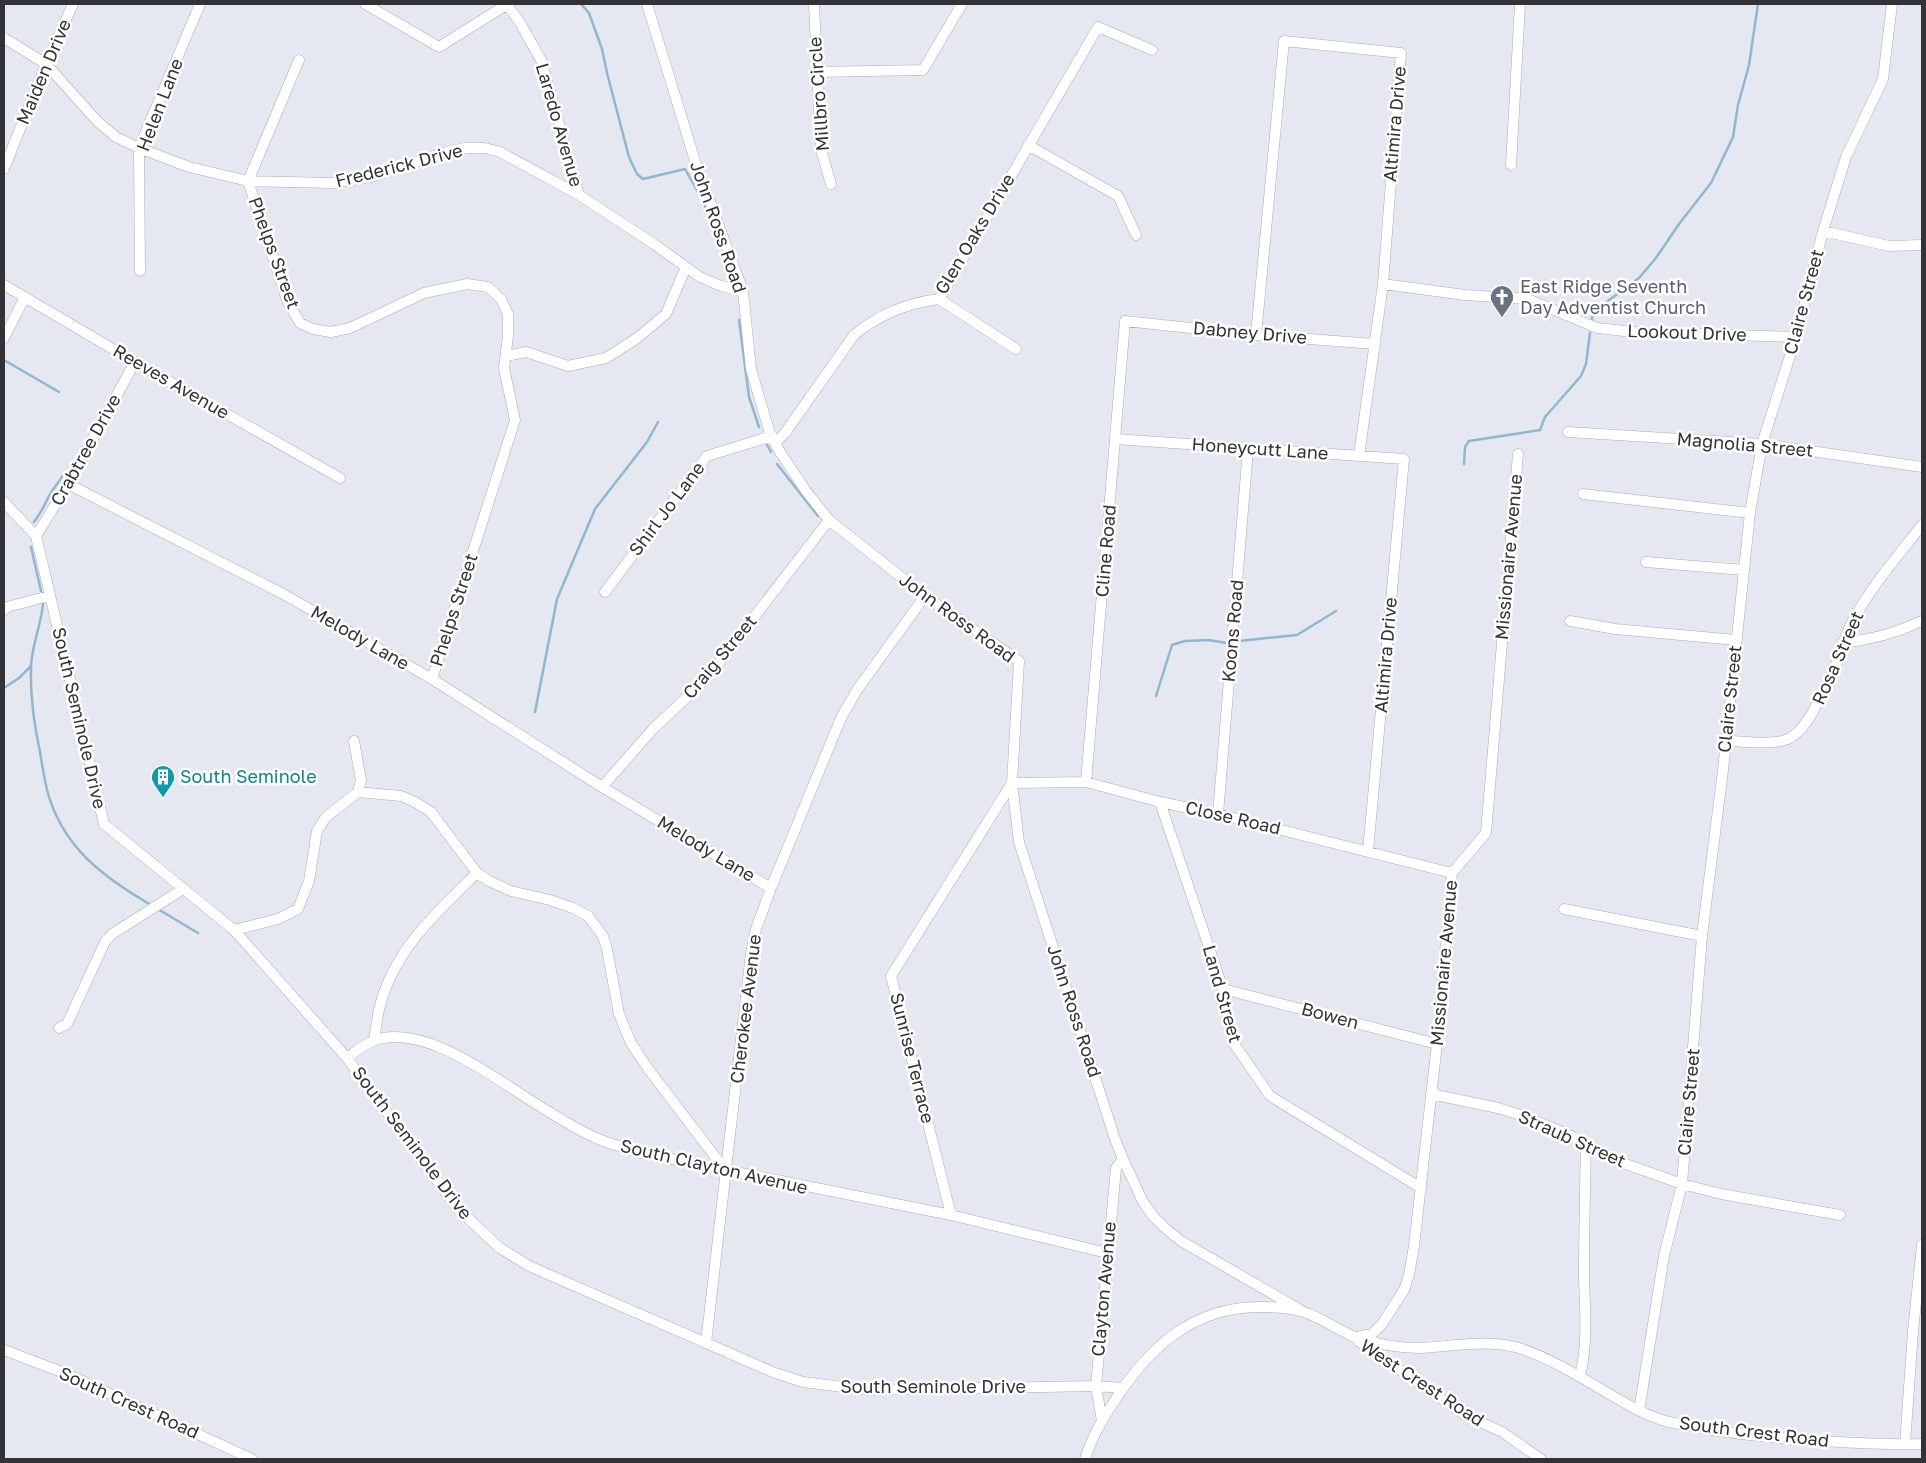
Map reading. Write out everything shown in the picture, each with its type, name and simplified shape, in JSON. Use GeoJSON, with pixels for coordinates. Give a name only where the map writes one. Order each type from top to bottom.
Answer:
{"type":"FeatureCollection","features":[{"type":"Feature","properties":{"kind":"street","name":"Maiden Drive"},"geometry":{"type":"LineString","coordinates":[[4,169],[46,64],[73,4]]}},
{"type":"Feature","properties":{"kind":"street","name":"Helen Lane"},"geometry":{"type":"LineString","coordinates":[[140,271],[139,148],[200,4]]}},
{"type":"Feature","properties":{"kind":"street"},"geometry":{"type":"LineString","coordinates":[[365,4],[439,47],[506,4]]}},
{"type":"Feature","properties":{"kind":"street","name":"Laredo Avenue"},"geometry":{"type":"LineString","coordinates":[[506,4],[519,21],[541,60],[579,196]]}},
{"type":"Feature","properties":{"kind":"street","name":"John Ross Road"},"geometry":{"type":"LineString","coordinates":[[647,4],[696,164],[742,291],[751,369],[773,439],[806,491],[829,520],[925,596],[1019,660],[1012,783],[1019,842],[1115,1139],[1143,1202],[1164,1227],[1181,1241],[1304,1312]]}},
{"type":"Feature","properties":{"kind":"street","name":"Millbro Circle"},"geometry":{"type":"LineString","coordinates":[[814,4],[821,150],[831,184]]}},
{"type":"Feature","properties":{"kind":"street"},"geometry":{"type":"LineString","coordinates":[[817,72],[923,70],[962,4]]}},
{"type":"Feature","properties":{"kind":"street"},"geometry":{"type":"LineString","coordinates":[[1511,165],[1520,4]]}},
{"type":"Feature","properties":{"kind":"street","name":"Claire Street"},"geometry":{"type":"LineString","coordinates":[[1639,1411],[1664,1256],[1682,1184],[1702,936],[1726,740],[1750,513],[1762,444],[1796,337],[1823,231],[1846,157],[1883,79],[1892,4]]}},
{"type":"Feature","properties":{"kind":"street","name":"Glen Oaks Drive"},"geometry":{"type":"LineString","coordinates":[[773,439],[785,433],[854,335],[886,313],[939,299],[1098,27],[1152,50]]}},
{"type":"Feature","properties":{"kind":"street","name":"Frederick Drive"},"geometry":{"type":"LineString","coordinates":[[4,38],[46,64],[98,122],[116,137],[139,148],[189,166],[248,181],[333,184],[371,177],[447,152],[465,148],[485,148],[500,152],[579,196],[707,280],[742,291]]}},
{"type":"Feature","properties":{"kind":"street","name":"Altimira Drive"},"geometry":{"type":"LineString","coordinates":[[1256,335],[1284,42],[1401,53],[1382,284],[1360,456]]}},
{"type":"Feature","properties":{"kind":"street","name":"Phelps Street"},"geometry":{"type":"LineString","coordinates":[[299,60],[248,181],[287,300],[300,322],[313,329],[331,332],[350,328],[424,294],[467,284],[488,287],[502,300],[508,314],[508,336],[504,368],[515,420],[432,679]]}},
{"type":"Feature","properties":{"kind":"street"},"geometry":{"type":"LineString","coordinates":[[1028,145],[1118,196],[1136,235]]}},
{"type":"Feature","properties":{"kind":"street"},"geometry":{"type":"LineString","coordinates":[[1823,231],[1889,246],[1922,244]]}},
{"type":"Feature","properties":{"kind":"street"},"geometry":{"type":"LineString","coordinates":[[506,356],[526,352],[568,366],[606,358],[636,339],[666,314],[686,267]]}},
{"type":"Feature","properties":{"kind":"street","name":"Lookout Drive"},"geometry":{"type":"LineString","coordinates":[[1382,284],[1465,295],[1528,299],[1597,328],[1634,332],[1796,337]]}},
{"type":"Feature","properties":{"kind":"street","name":"Reeves Avenue"},"geometry":{"type":"LineString","coordinates":[[4,285],[134,362],[340,478]]}},
{"type":"Feature","properties":{"kind":"street"},"geometry":{"type":"LineString","coordinates":[[4,338],[25,297]]}},
{"type":"Feature","properties":{"kind":"street"},"geometry":{"type":"LineString","coordinates":[[939,299],[1016,349]]}},
{"type":"Feature","properties":{"kind":"street","name":"Dabney Drive"},"geometry":{"type":"LineString","coordinates":[[1125,321],[1256,335],[1375,344]]}},
{"type":"Feature","properties":{"kind":"street","name":"Cline Road"},"geometry":{"type":"LineString","coordinates":[[1086,782],[1125,321]]}},
{"type":"Feature","properties":{"kind":"street","name":"Crabtree Drive"},"geometry":{"type":"LineString","coordinates":[[36,536],[68,484],[134,362]]}},
{"type":"Feature","properties":{"kind":"street","name":"Magnolia Street"},"geometry":{"type":"LineString","coordinates":[[1568,432],[1762,444],[1922,467]]}},
{"type":"Feature","properties":{"kind":"street","name":"Shirl Jo Lane"},"geometry":{"type":"LineString","coordinates":[[605,592],[706,456],[773,439]]}},
{"type":"Feature","properties":{"kind":"street","name":"Honeycutt Lane"},"geometry":{"type":"LineString","coordinates":[[1116,439],[1404,459]]}},
{"type":"Feature","properties":{"kind":"street","name":"Koons Road"},"geometry":{"type":"LineString","coordinates":[[1218,814],[1248,449]]}},
{"type":"Feature","properties":{"kind":"street","name":"Missionaire Avenue"},"geometry":{"type":"LineString","coordinates":[[1354,1338],[1372,1334],[1382,1324],[1404,1290],[1409,1275],[1437,1044],[1452,873],[1486,832],[1518,454]]}},
{"type":"Feature","properties":{"kind":"street","name":"Altimira Drive"},"geometry":{"type":"LineString","coordinates":[[1368,851],[1404,459]]}},
{"type":"Feature","properties":{"kind":"street","name":"Melody Lane"},"geometry":{"type":"LineString","coordinates":[[68,484],[285,594],[432,679],[602,787],[770,888]]}},
{"type":"Feature","properties":{"kind":"street"},"geometry":{"type":"LineString","coordinates":[[1583,494],[1750,513]]}},
{"type":"Feature","properties":{"kind":"street","name":"South Seminole Drive"},"geometry":{"type":"LineString","coordinates":[[4,502],[36,536],[104,824],[234,930],[347,1058],[457,1208],[500,1248],[529,1266],[775,1373],[803,1382],[868,1390],[921,1391],[1096,1386],[1123,1388]]}},
{"type":"Feature","properties":{"kind":"street","name":"Craig Street"},"geometry":{"type":"LineString","coordinates":[[602,787],[653,729],[699,686],[829,520]]}},
{"type":"Feature","properties":{"kind":"street","name":"Rosa Street"},"geometry":{"type":"LineString","coordinates":[[1726,740],[1742,742],[1781,741],[1790,738],[1799,730],[1812,714],[1823,693],[1837,661],[1842,643],[1868,595],[1922,525]]}},
{"type":"Feature","properties":{"kind":"street"},"geometry":{"type":"LineString","coordinates":[[1646,562],[1744,570]]}},
{"type":"Feature","properties":{"kind":"street"},"geometry":{"type":"LineString","coordinates":[[4,610],[8,607],[49,596]]}},
{"type":"Feature","properties":{"kind":"street","name":"Cherokee Avenue"},"geometry":{"type":"LineString","coordinates":[[706,1342],[751,954],[756,929],[770,888],[841,718],[857,690],[925,596]]}},
{"type":"Feature","properties":{"kind":"street"},"geometry":{"type":"LineString","coordinates":[[1570,621],[1615,629],[1736,640]]}},
{"type":"Feature","properties":{"kind":"street"},"geometry":{"type":"LineString","coordinates":[[1842,643],[1890,635],[1922,621]]}},
{"type":"Feature","properties":{"kind":"street"},"geometry":{"type":"LineString","coordinates":[[234,930],[278,919],[298,909],[309,881],[317,831],[326,817],[358,792],[360,780],[354,741]]}},
{"type":"Feature","properties":{"kind":"street","name":"Close Road"},"geometry":{"type":"LineString","coordinates":[[1012,783],[1086,782],[1160,802],[1218,814],[1452,873]]}},
{"type":"Feature","properties":{"kind":"street","name":"Sunrise Terrace"},"geometry":{"type":"LineString","coordinates":[[951,1215],[891,976],[1012,783]]}},
{"type":"Feature","properties":{"kind":"street"},"geometry":{"type":"LineString","coordinates":[[358,792],[401,796],[415,802],[431,812],[477,873],[489,881],[511,890],[573,908],[592,920],[603,936],[608,949],[619,1014],[632,1043],[649,1070],[726,1171]]}},
{"type":"Feature","properties":{"kind":"street","name":"Land Street"},"geometry":{"type":"LineString","coordinates":[[1160,802],[1223,989],[1233,1042],[1270,1096],[1421,1188]]}},
{"type":"Feature","properties":{"kind":"street"},"geometry":{"type":"LineString","coordinates":[[347,1058],[374,1040],[380,1006],[390,978],[405,951],[428,920],[477,873]]}},
{"type":"Feature","properties":{"kind":"street"},"geometry":{"type":"LineString","coordinates":[[59,1028],[66,1024],[105,942],[112,934],[183,889]]}},
{"type":"Feature","properties":{"kind":"street"},"geometry":{"type":"LineString","coordinates":[[1564,909],[1702,936]]}},
{"type":"Feature","properties":{"kind":"street","name":"Bowen"},"geometry":{"type":"LineString","coordinates":[[1223,989],[1437,1044]]}},
{"type":"Feature","properties":{"kind":"street","name":"South Clayton Avenue"},"geometry":{"type":"LineString","coordinates":[[374,1040],[395,1038],[421,1041],[441,1047],[474,1065],[576,1128],[601,1140],[641,1153],[951,1215],[1107,1253]]}},
{"type":"Feature","properties":{"kind":"street","name":"Straub Street"},"geometry":{"type":"LineString","coordinates":[[1431,1094],[1498,1108],[1528,1117],[1586,1143],[1620,1162],[1682,1184],[1721,1194],[1840,1215]]}},
{"type":"Feature","properties":{"kind":"street"},"geometry":{"type":"LineString","coordinates":[[1580,1376],[1583,1362],[1585,1316],[1584,1211],[1586,1143]]}},
{"type":"Feature","properties":{"kind":"street","name":"Clayton Avenue"},"geometry":{"type":"LineString","coordinates":[[1102,1420],[1096,1386],[1116,1168],[1123,1160]]}},
{"type":"Feature","properties":{"kind":"street"},"geometry":{"type":"LineString","coordinates":[[1905,1444],[1918,1332],[1922,1247]]}},
{"type":"Feature","properties":{"kind":"street","name":"South Crest Road"},"geometry":{"type":"LineString","coordinates":[[1085,1459],[1102,1420],[1123,1388],[1142,1363],[1172,1335],[1186,1325],[1215,1312],[1250,1307],[1274,1307],[1304,1312],[1354,1338],[1376,1343],[1417,1348],[1487,1343],[1504,1345],[1539,1356],[1580,1376],[1639,1411],[1668,1422],[1746,1435],[1780,1438],[1922,1444]]}},
{"type":"Feature","properties":{"kind":"street","name":"West Crest Road"},"geometry":{"type":"LineString","coordinates":[[1354,1338],[1465,1415],[1502,1432],[1541,1459]]}},
{"type":"Feature","properties":{"kind":"street","name":"South Crest Road"},"geometry":{"type":"LineString","coordinates":[[4,1350],[67,1374],[252,1459]]}},
{"type":"Feature","properties":{"kind":"waterway"},"geometry":{"type":"LineString","coordinates":[[581,4],[589,13],[602,49],[629,157],[637,174],[643,179],[685,169],[702,199],[717,235]]}},
{"type":"Feature","properties":{"kind":"waterway"},"geometry":{"type":"LineString","coordinates":[[1592,319],[1593,312],[1639,278],[1711,183],[1733,137],[1738,105],[1749,65],[1758,4]]}},
{"type":"Feature","properties":{"kind":"waterway"},"geometry":{"type":"LineString","coordinates":[[729,268],[731,276]]}},
{"type":"Feature","properties":{"kind":"waterway"},"geometry":{"type":"LineString","coordinates":[[739,320],[749,397],[759,427]]}},
{"type":"Feature","properties":{"kind":"waterway"},"geometry":{"type":"LineString","coordinates":[[1464,464],[1465,447],[1469,441],[1540,430],[1545,417],[1581,376],[1586,364],[1590,333]]}},
{"type":"Feature","properties":{"kind":"waterway"},"geometry":{"type":"LineString","coordinates":[[4,360],[59,392]]}},
{"type":"Feature","properties":{"kind":"waterway"},"geometry":{"type":"LineString","coordinates":[[535,712],[557,599],[595,509],[647,442],[658,422]]}},
{"type":"Feature","properties":{"kind":"waterway"},"geometry":{"type":"LineString","coordinates":[[767,445],[771,452]]}},
{"type":"Feature","properties":{"kind":"waterway"},"geometry":{"type":"LineString","coordinates":[[777,464],[818,516]]}},
{"type":"Feature","properties":{"kind":"waterway"},"geometry":{"type":"LineString","coordinates":[[34,522],[63,475]]}},
{"type":"Feature","properties":{"kind":"waterway"},"geometry":{"type":"LineString","coordinates":[[31,547],[41,591]]}},
{"type":"Feature","properties":{"kind":"waterway"},"geometry":{"type":"LineString","coordinates":[[43,604],[31,660],[31,689],[34,721],[44,775],[54,810],[63,828],[87,858],[117,883],[151,905]]}},
{"type":"Feature","properties":{"kind":"waterway"},"geometry":{"type":"LineString","coordinates":[[1239,641],[1297,635],[1336,611]]}},
{"type":"Feature","properties":{"kind":"waterway"},"geometry":{"type":"LineString","coordinates":[[1156,696],[1172,645],[1185,641],[1209,640],[1226,643]]}},
{"type":"Feature","properties":{"kind":"waterway"},"geometry":{"type":"LineString","coordinates":[[4,688],[19,678],[31,666]]}},
{"type":"Feature","properties":{"kind":"waterway"},"geometry":{"type":"LineString","coordinates":[[156,908],[198,933]]}},
{"type":"Feature","properties":{"kind":"place","name":"East Ridge Seventh Day Adventist Church"},"geometry":{"type":"Point","coordinates":[1502,318]}},
{"type":"Feature","properties":{"kind":"place","name":"South Seminole"},"geometry":{"type":"Point","coordinates":[163,798]}}]}
